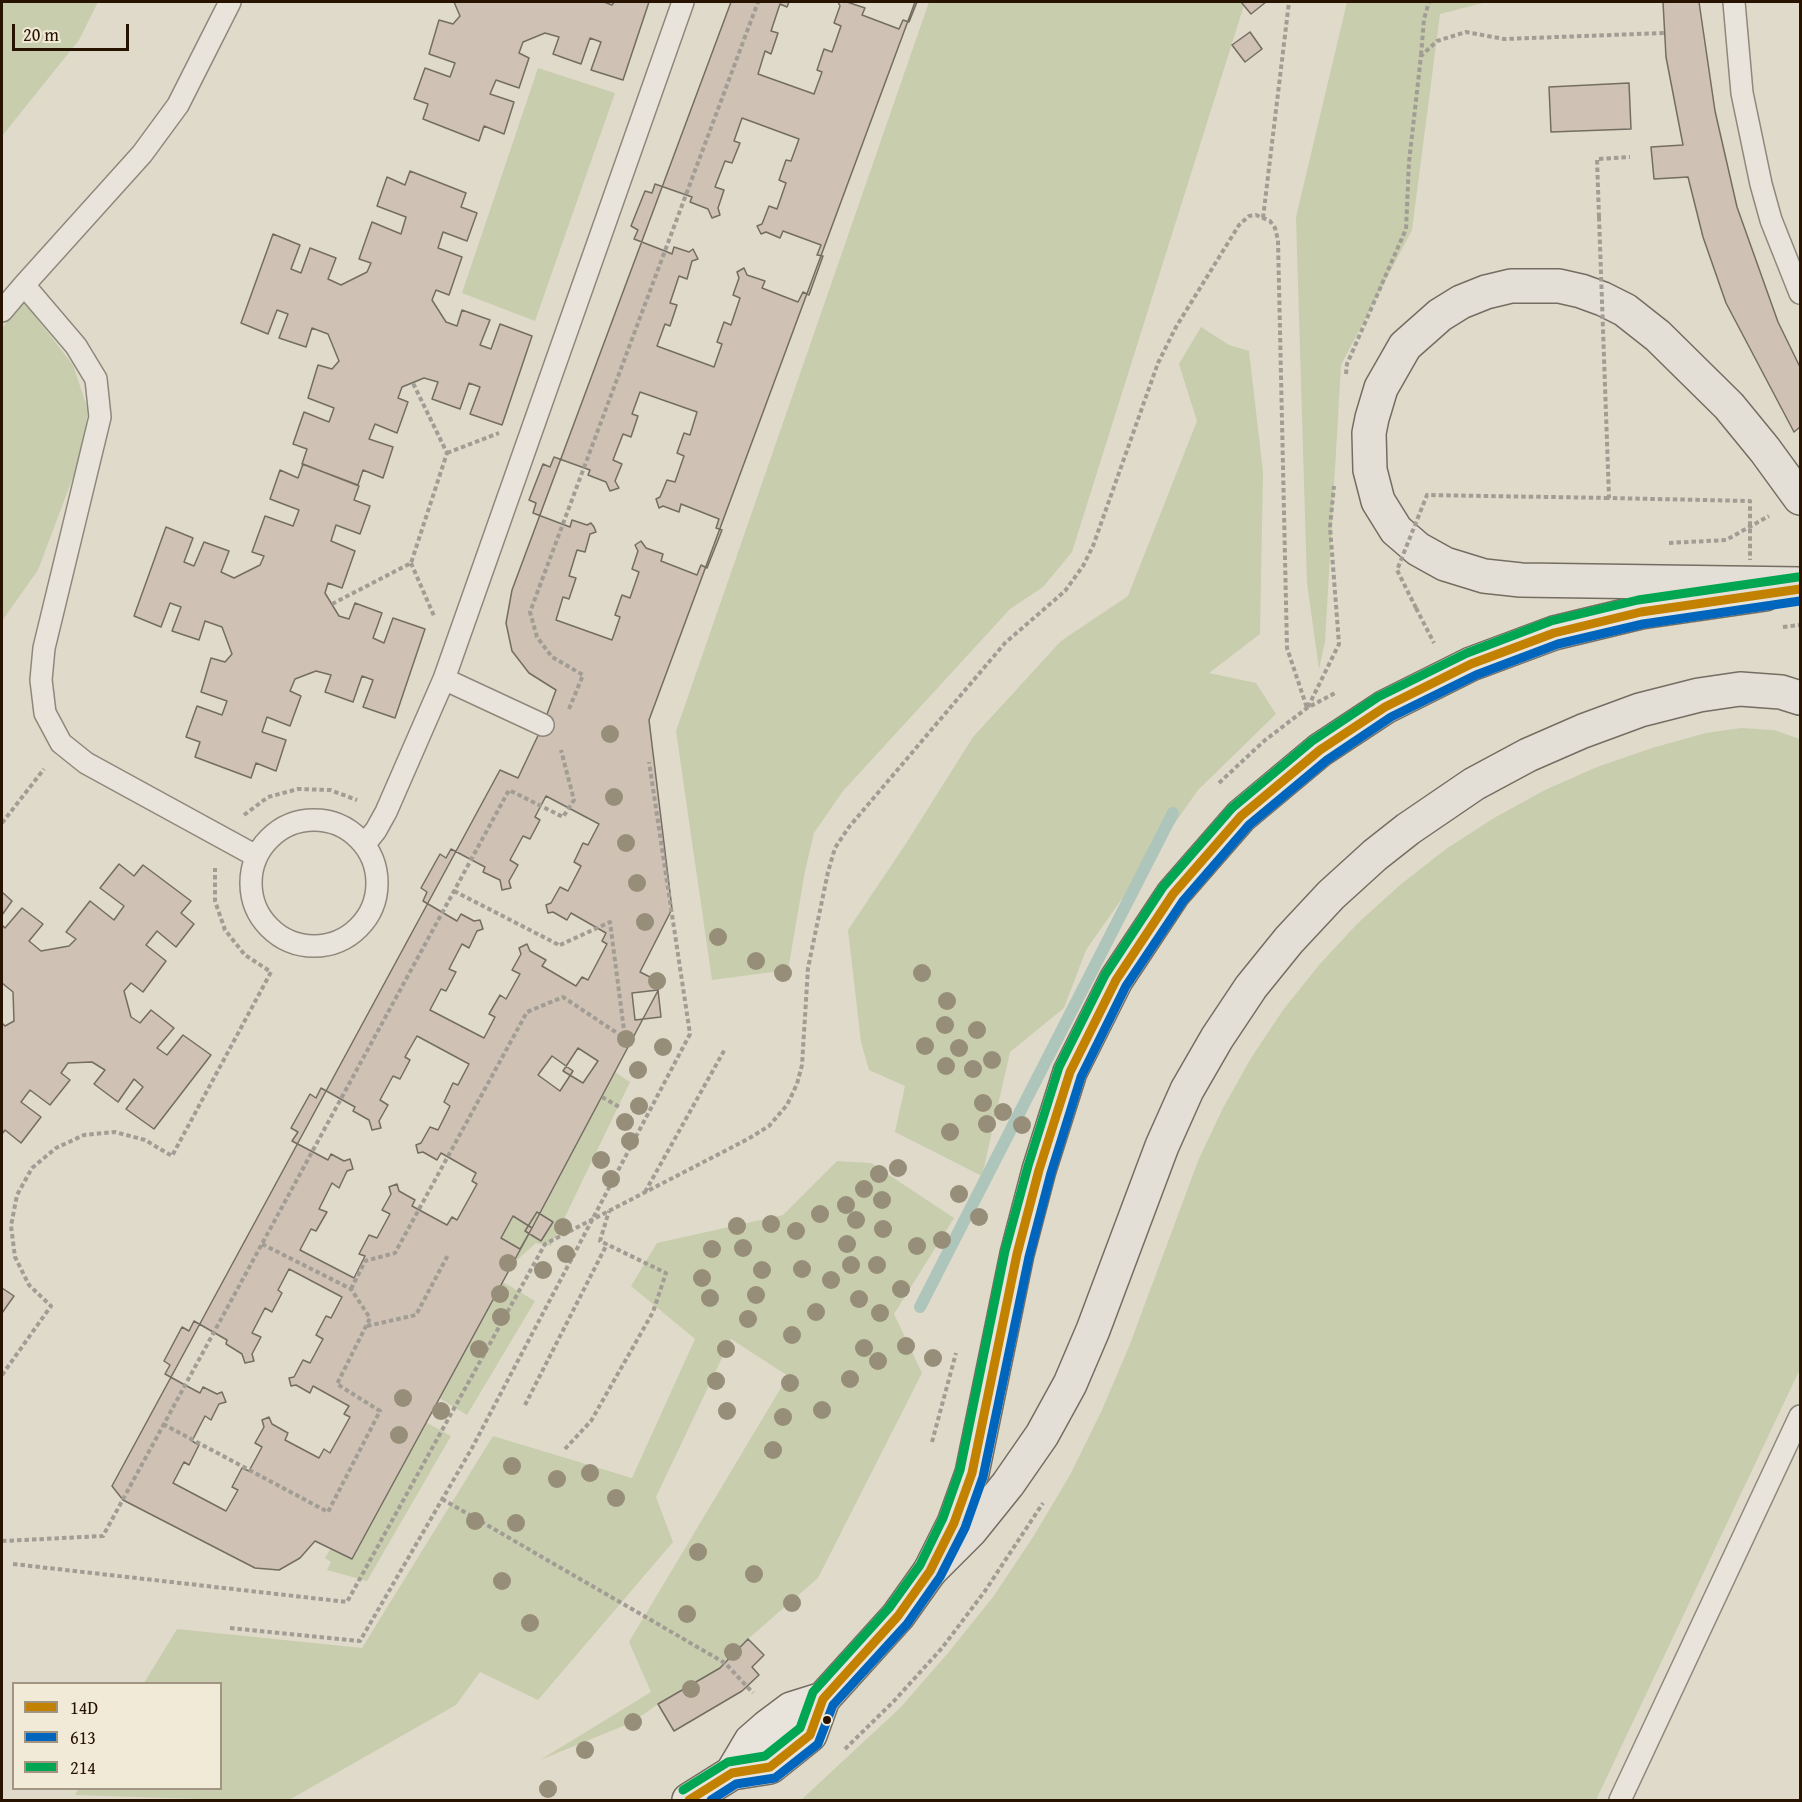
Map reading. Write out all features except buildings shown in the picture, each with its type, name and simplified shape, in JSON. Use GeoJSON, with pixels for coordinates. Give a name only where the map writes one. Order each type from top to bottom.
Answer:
{"type":"FeatureCollection","features":[{"type":"Feature","properties":{"kind":"highway"},"geometry":{"type":"LineString","coordinates":[[1800,498],[1729,406],[1658,336],[1625,310],[1603,299],[1559,286],[1511,286],[1486,292],[1461,302],[1440,315],[1405,346],[1392,367],[1381,388],[1369,434],[1370,471],[1378,501],[1396,530],[1429,556],[1462,570],[1484,576],[1521,580],[1800,584]]}},
{"type":"Feature","properties":{"kind":"highway"},"geometry":{"type":"LineString","coordinates":[[930,1571],[971,1530],[1008,1484],[1042,1435],[1070,1384],[1094,1330],[1162,1146],[1187,1090],[1217,1038],[1251,987],[1289,940],[1331,895],[1407,829],[1474,784],[1528,755],[1583,731],[1640,710],[1699,695],[1740,688],[1781,692],[1800,698]]}},
{"type":"Feature","properties":{"kind":"main road"},"geometry":{"type":"LineString","coordinates":[[689,1800],[732,1773],[770,1767],[810,1735],[823,1699],[898,1616],[930,1571],[954,1523],[972,1473],[1017,1254],[1039,1170],[1070,1072],[1116,980],[1173,894],[1241,816],[1320,750],[1385,707],[1471,664],[1554,633],[1641,612],[1800,589]]}},
{"type":"Feature","properties":{"kind":"lane"},"geometry":{"type":"LineString","coordinates":[[2,311],[142,154],[178,105],[230,2]]}},
{"type":"Feature","properties":{"kind":"lane"},"geometry":{"type":"LineString","coordinates":[[364,844],[376,830],[386,812],[444,679],[683,2]]}},
{"type":"Feature","properties":{"kind":"lane"},"geometry":{"type":"LineString","coordinates":[[1734,2],[1742,93],[1761,184],[1771,220],[1800,293]]}},
{"type":"Feature","properties":{"kind":"lane"},"geometry":{"type":"LineString","coordinates":[[24,285],[76,346],[96,379],[100,417],[44,648],[41,680],[45,713],[62,743],[86,763],[256,856]]}},
{"type":"Feature","properties":{"kind":"lane"},"geometry":{"type":"LineString","coordinates":[[444,679],[543,725]]}},
{"type":"Feature","properties":{"kind":"lane"},"geometry":{"type":"LineString","coordinates":[[307,820],[329,821],[348,830],[364,844],[374,862],[377,884],[374,904],[364,922],[349,936],[330,945],[310,947],[289,943],[272,932],[258,916],[251,897],[250,876],[256,856],[268,838],[286,826],[307,820]]}},
{"type":"Feature","properties":{"kind":"lane"},"geometry":{"type":"LineString","coordinates":[[1620,1800],[1800,1416]]}},
{"type":"Feature","properties":{"kind":"path"},"geometry":{"type":"LineString","coordinates":[[566,717],[583,675],[552,657],[537,636],[530,612],[758,2]]}},
{"type":"Feature","properties":{"kind":"path"},"geometry":{"type":"LineString","coordinates":[[1263,218],[1289,2]]}},
{"type":"Feature","properties":{"kind":"path"},"geometry":{"type":"LineString","coordinates":[[1420,56],[1424,19],[1429,2]]}},
{"type":"Feature","properties":{"kind":"path"},"geometry":{"type":"LineString","coordinates":[[1609,498],[1597,159],[1630,156]]}},
{"type":"Feature","properties":{"kind":"path"},"geometry":{"type":"LineString","coordinates":[[13,1564],[347,1602],[545,1244],[769,1126],[788,1105],[802,1065],[808,968],[835,848],[849,827],[1005,643],[1065,591],[1083,566],[1093,546],[1158,363],[1176,327],[1239,225],[1249,216],[1256,215],[1270,221],[1275,228],[1278,240],[1287,648],[1307,708]]}},
{"type":"Feature","properties":{"kind":"path"},"geometry":{"type":"LineString","coordinates":[[413,383],[447,453],[411,563],[438,626]]}},
{"type":"Feature","properties":{"kind":"path"},"geometry":{"type":"LineString","coordinates":[[1416,608],[1397,570],[1427,495],[1750,501],[1750,560]]}},
{"type":"Feature","properties":{"kind":"path"},"geometry":{"type":"LineString","coordinates":[[332,604],[411,563]]}},
{"type":"Feature","properties":{"kind":"path"},"geometry":{"type":"LineString","coordinates":[[2,1541],[103,1536],[509,790],[563,817],[574,800],[561,748]]}},
{"type":"Feature","properties":{"kind":"path"},"geometry":{"type":"LineString","coordinates":[[230,1628],[360,1641],[472,1448],[690,1034],[649,762]]}},
{"type":"Feature","properties":{"kind":"path"},"geometry":{"type":"LineString","coordinates":[[2,1375],[51,1306],[29,1285],[15,1257],[11,1226],[17,1195],[32,1168],[56,1148],[84,1135],[115,1132],[145,1140],[172,1156],[271,972],[245,955],[225,930],[215,901],[215,870],[224,840],[243,815],[268,798],[298,789],[330,790],[359,800]]}},
{"type":"Feature","properties":{"kind":"path"},"geometry":{"type":"LineString","coordinates":[[351,1288],[365,1261],[394,1253],[527,1012],[563,997],[626,1039],[610,922],[559,945],[454,891]]}},
{"type":"Feature","properties":{"kind":"path"},"geometry":{"type":"LineString","coordinates":[[645,1192],[725,1049]]}},
{"type":"Feature","properties":{"kind":"path"},"geometry":{"type":"LineString","coordinates":[[602,1097],[621,1108]]}},
{"type":"Feature","properties":{"kind":"path"},"geometry":{"type":"LineString","coordinates":[[565,1449],[591,1421],[653,1312],[666,1273],[600,1240],[610,1210]]}},
{"type":"Feature","properties":{"kind":"path"},"geometry":{"type":"LineString","coordinates":[[163,1424],[328,1512],[380,1411],[337,1384],[370,1318],[351,1288],[262,1244]]}},
{"type":"Feature","properties":{"kind":"path"},"geometry":{"type":"LineString","coordinates":[[525,1405],[607,1244]]}},
{"type":"Feature","properties":{"kind":"path"},"geometry":{"type":"LineString","coordinates":[[366,1326],[416,1315],[448,1255]]}},
{"type":"Feature","properties":{"kind":"path"},"geometry":{"type":"LineString","coordinates":[[442,1499],[724,1663],[760,1701]]}},
{"type":"Feature","properties":{"kind":"path"},"geometry":{"type":"LineString","coordinates":[[843,1752],[942,1648],[1026,1532],[1044,1501]]}},
{"type":"Feature","properties":{"kind":"green space"},"geometry":{"type":"Polygon","coordinates":[[[2,2],[98,2],[79,40],[2,136],[2,2]]]}},
{"type":"Feature","properties":{"kind":"green space"},"geometry":{"type":"Polygon","coordinates":[[[929,2],[1245,2],[1072,552],[1043,587],[1010,609],[843,791],[814,833],[788,970],[712,980],[676,731],[929,2]]]}},
{"type":"Feature","properties":{"kind":"green space"},"geometry":{"type":"Polygon","coordinates":[[[1347,2],[1487,2],[1440,14],[1412,230],[1341,365],[1325,642],[1319,669],[1307,583],[1296,217],[1347,2]]]}},
{"type":"Feature","properties":{"kind":"green space"},"geometry":{"type":"Polygon","coordinates":[[[538,68],[615,93],[535,321],[462,293],[538,68]]]}},
{"type":"Feature","properties":{"kind":"green space"},"geometry":{"type":"Polygon","coordinates":[[[24,302],[73,365],[88,410],[81,456],[38,570],[2,621],[2,328],[24,302]]]}},
{"type":"Feature","properties":{"kind":"green space"},"geometry":{"type":"Polygon","coordinates":[[[1201,327],[1229,345],[1249,351],[1263,472],[1260,634],[1209,673],[1256,683],[1276,714],[1198,790],[1086,950],[1064,1008],[1010,1052],[982,1176],[895,1132],[905,1086],[869,1070],[861,1042],[848,930],[973,737],[1061,641],[1128,596],[1197,421],[1179,364],[1201,327]]]}},
{"type":"Feature","properties":{"kind":"green space"},"geometry":{"type":"Polygon","coordinates":[[[1741,728],[1774,730],[1800,739],[1800,1369],[1596,1800],[801,1800],[900,1708],[993,1597],[1033,1537],[1070,1475],[1102,1410],[1130,1344],[1198,1161],[1223,1108],[1251,1058],[1283,1010],[1319,965],[1358,923],[1400,885],[1446,849],[1494,818],[1545,790],[1597,767],[1706,733],[1741,728]]]}},
{"type":"Feature","properties":{"kind":"green space"},"geometry":{"type":"Polygon","coordinates":[[[598,1061],[630,1082],[551,1246],[536,1243],[517,1260],[493,1242],[598,1061]]]}},
{"type":"Feature","properties":{"kind":"green space"},"geometry":{"type":"Polygon","coordinates":[[[837,1161],[871,1163],[954,1218],[894,1314],[922,1373],[818,1578],[748,1639],[720,1668],[658,1704],[633,1722],[540,1760],[651,1692],[629,1642],[788,1376],[731,1339],[656,1497],[673,1542],[538,1700],[480,1672],[456,1705],[289,1800],[75,1795],[78,1790],[222,1790],[222,1682],[145,1682],[177,1629],[362,1648],[493,1436],[632,1478],[695,1339],[631,1286],[657,1243],[783,1215],[837,1161]]]}},
{"type":"Feature","properties":{"kind":"green space"},"geometry":{"type":"Polygon","coordinates":[[[476,1266],[535,1301],[467,1415],[408,1379],[476,1266]]]}},
{"type":"Feature","properties":{"kind":"green space"},"geometry":{"type":"Polygon","coordinates":[[[409,1413],[451,1436],[367,1581],[327,1570],[331,1562],[325,1558],[409,1413]]]}},
{"type":"Feature","properties":{"kind":"waterway"},"geometry":{"type":"LineString","coordinates":[[920,1307],[1173,813]]}},
{"type":"Feature","properties":{"kind":"transit line","name":"214"},"geometry":{"type":"LineString","coordinates":[[683,1790],[728,1762],[765,1756],[800,1728],[813,1692],[889,1608],[920,1565],[943,1518],[960,1470],[1005,1251],[1028,1166],[1059,1067],[1105,975],[1163,887],[1232,808],[1312,741],[1378,697],[1467,653],[1551,621],[1638,600],[1798,577]]}},
{"type":"Feature","properties":{"kind":"transit line","name":"14D"},"geometry":{"type":"LineString","coordinates":[[689,1800],[732,1773],[770,1767],[810,1735],[823,1699],[898,1616],[930,1571],[954,1523],[972,1473],[1017,1254],[1039,1170],[1070,1072],[1116,980],[1173,894],[1241,816],[1320,750],[1385,707],[1471,664],[1554,633],[1641,612],[1800,589]]}},
{"type":"Feature","properties":{"kind":"transit line","name":"613"},"geometry":{"type":"LineString","coordinates":[[711,1800],[736,1784],[775,1778],[818,1744],[833,1705],[907,1624],[940,1577],[965,1528],[983,1477],[1029,1257],[1051,1173],[1081,1077],[1126,986],[1183,901],[1249,825],[1327,760],[1391,717],[1476,675],[1558,644],[1643,624],[1800,601]]}}]}
